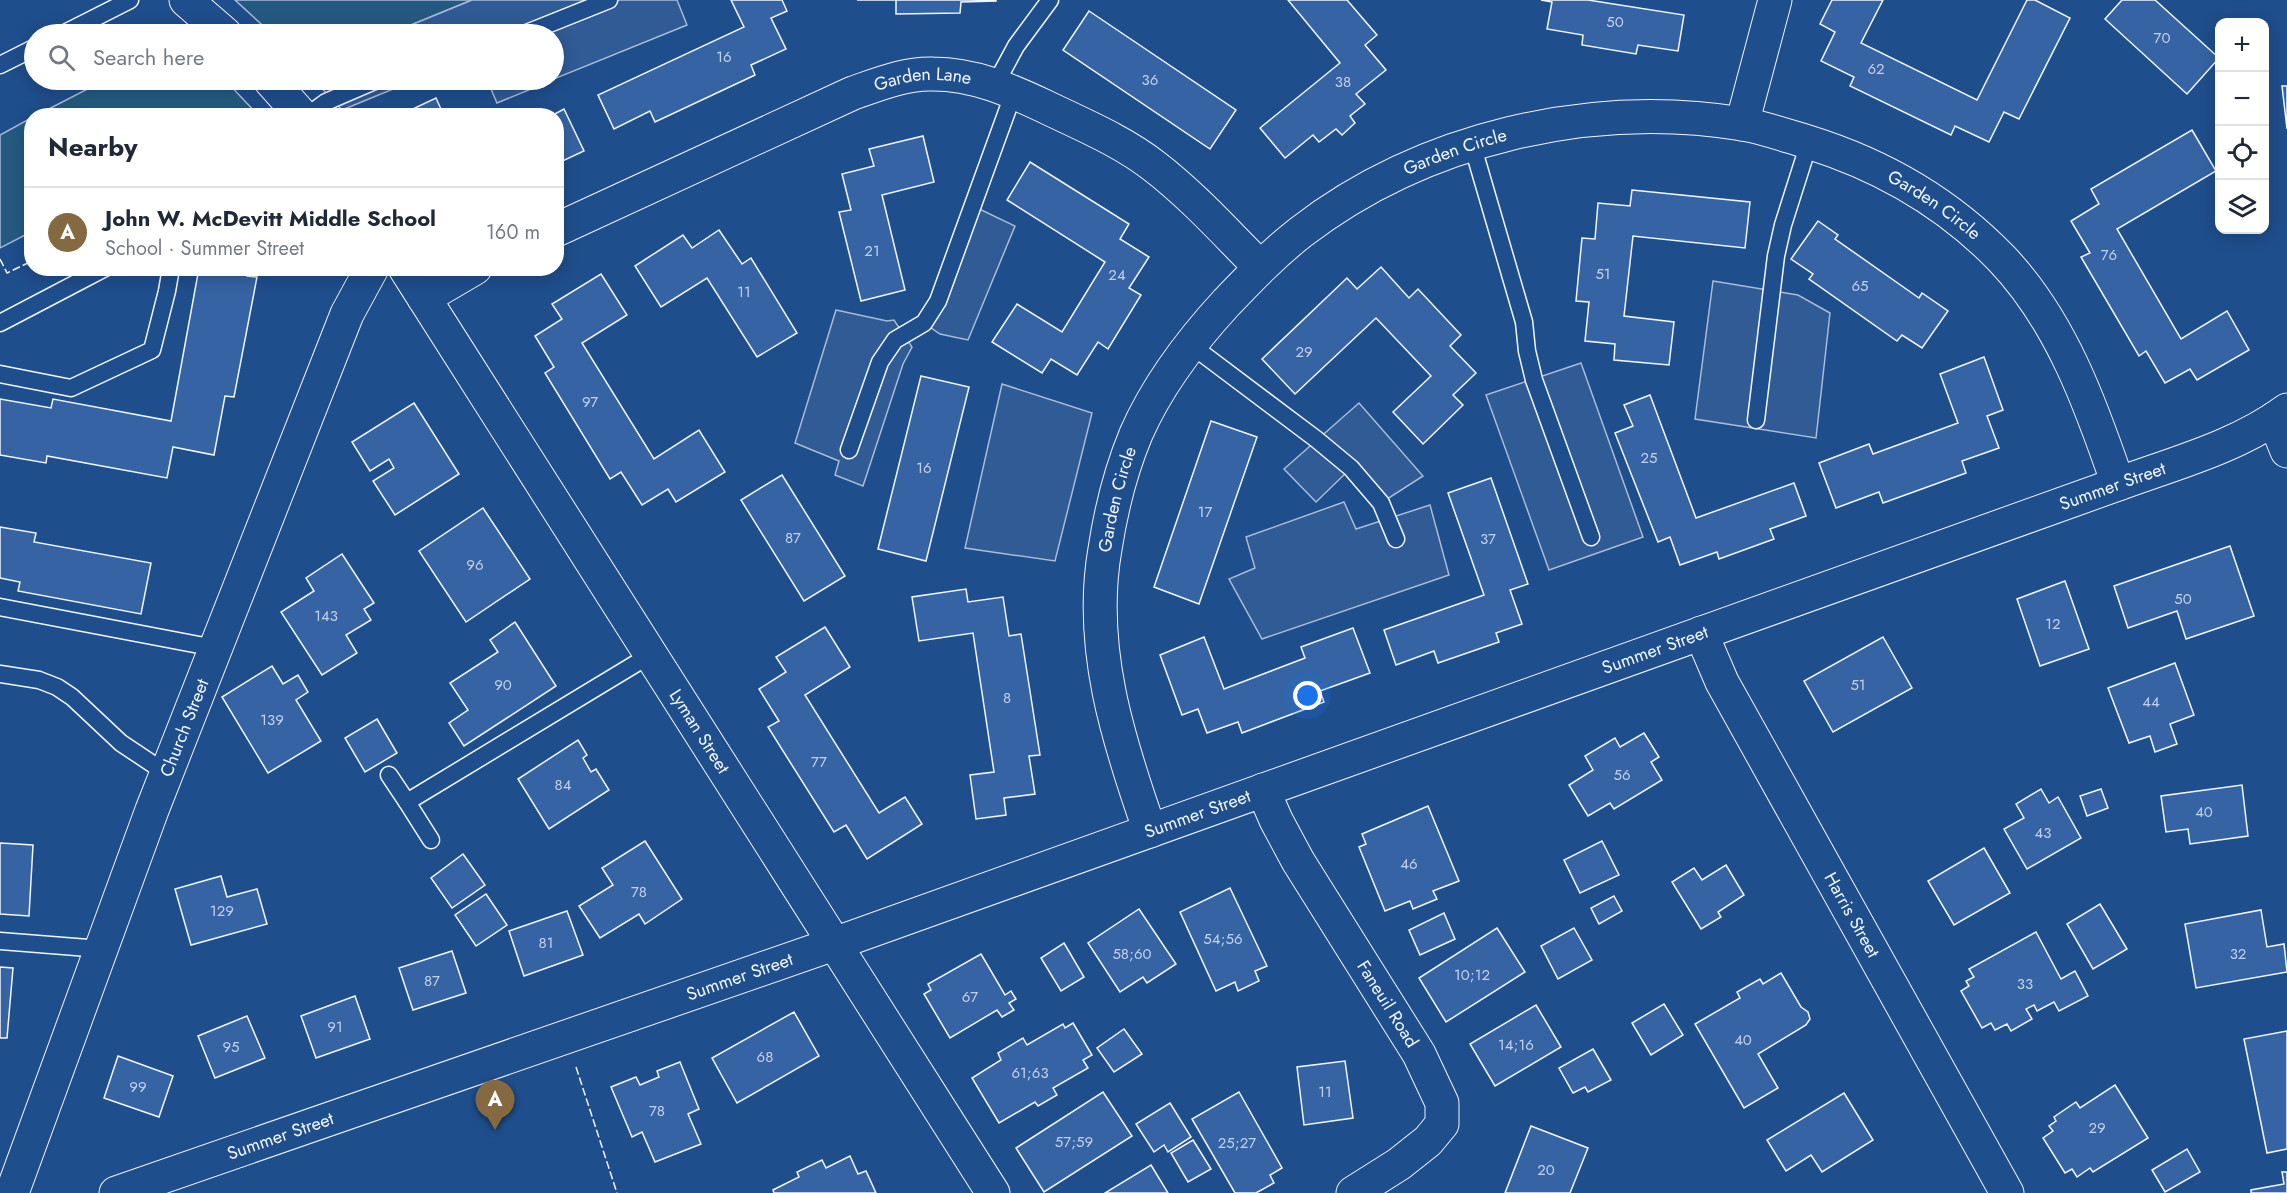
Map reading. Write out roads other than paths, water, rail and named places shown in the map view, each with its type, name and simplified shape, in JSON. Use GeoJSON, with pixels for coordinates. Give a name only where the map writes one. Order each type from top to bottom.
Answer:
{"type":"FeatureCollection","features":[{"type":"Feature","properties":{"kind":"street"},"geometry":{"type":"LineString","coordinates":[[186,0],[214,24]]}},
{"type":"Feature","properties":{"kind":"street"},"geometry":{"type":"LineString","coordinates":[[1742,124],[1775,0]]}},
{"type":"Feature","properties":{"kind":"street","name":"Garden Lane"},"geometry":{"type":"LineString","coordinates":[[564,227],[827,105],[878,84],[903,77],[931,74],[973,78],[1005,88],[1102,134],[1154,165],[1260,267]]}},
{"type":"Feature","properties":{"kind":"street"},"geometry":{"type":"LineString","coordinates":[[279,90],[295,108]]}},
{"type":"Feature","properties":{"kind":"street","name":"Garden Circle"},"geometry":{"type":"LineString","coordinates":[[1150,831],[1122,746],[1105,671],[1101,626],[1104,554],[1113,504],[1136,435],[1150,406],[1191,345],[1260,267],[1303,231],[1342,205],[1405,171],[1472,144],[1549,126],[1618,118],[1656,117],[1742,124],[1809,143],[1881,169],[1951,213],[2005,262],[2045,316],[2065,350],[2080,382],[2118,484]]}},
{"type":"Feature","properties":{"kind":"street","name":"Church Street"},"geometry":{"type":"LineString","coordinates":[[12,1193],[166,773],[347,314],[368,276]]}},
{"type":"Feature","properties":{"kind":"street","name":"Lyman Street"},"geometry":{"type":"LineString","coordinates":[[410,276],[993,1193]]}},
{"type":"Feature","properties":{"kind":"street"},"geometry":{"type":"LineString","coordinates":[[424,298],[461,276]]}},
{"type":"Feature","properties":{"kind":"street"},"geometry":{"type":"LineString","coordinates":[[2281,415],[2287,451]]}},
{"type":"Feature","properties":{"kind":"street","name":"Summer Street"},"geometry":{"type":"LineString","coordinates":[[116,1193],[834,944],[2118,484],[2236,441],[2281,415]]}},
{"type":"Feature","properties":{"kind":"street","name":"Harris Street"},"geometry":{"type":"LineString","coordinates":[[1701,633],[1722,682],[2007,1193]]}},
{"type":"Feature","properties":{"kind":"street","name":"Faneuil Road"},"geometry":{"type":"LineString","coordinates":[[1263,790],[1298,861],[1419,1054],[1442,1103],[1442,1124],[1428,1141],[1399,1164],[1353,1193]]}},
{"type":"Feature","properties":{"kind":"lane"},"geometry":{"type":"LineString","coordinates":[[83,24],[130,0]]}},
{"type":"Feature","properties":{"kind":"lane"},"geometry":{"type":"LineString","coordinates":[[549,24],[609,0]]}},
{"type":"Feature","properties":{"kind":"lane"},"geometry":{"type":"LineString","coordinates":[[849,450],[880,362],[895,340],[924,323],[938,301],[1016,46],[1050,0]]}},
{"type":"Feature","properties":{"kind":"lane"},"geometry":{"type":"LineString","coordinates":[[0,66],[24,53]]}},
{"type":"Feature","properties":{"kind":"lane"},"geometry":{"type":"LineString","coordinates":[[318,108],[353,90]]}},
{"type":"Feature","properties":{"kind":"lane"},"geometry":{"type":"LineString","coordinates":[[1756,420],[1776,256],[1786,214],[1809,143]]}},
{"type":"Feature","properties":{"kind":"lane"},"geometry":{"type":"LineString","coordinates":[[1472,144],[1524,322],[1527,351],[1534,380],[1591,537]]}},
{"type":"Feature","properties":{"kind":"lane"},"geometry":{"type":"LineString","coordinates":[[0,323],[90,276]]}},
{"type":"Feature","properties":{"kind":"lane"},"geometry":{"type":"LineString","coordinates":[[0,374],[71,388],[152,350],[170,276]]}},
{"type":"Feature","properties":{"kind":"lane"},"geometry":{"type":"LineString","coordinates":[[1191,345],[1351,468],[1382,503],[1396,539]]}},
{"type":"Feature","properties":{"kind":"lane"},"geometry":{"type":"LineString","coordinates":[[0,607],[215,648]]}},
{"type":"Feature","properties":{"kind":"lane"},"geometry":{"type":"LineString","coordinates":[[407,802],[650,655]]}},
{"type":"Feature","properties":{"kind":"lane"},"geometry":{"type":"LineString","coordinates":[[0,674],[39,681],[57,687],[72,697],[121,743],[166,773]]}},
{"type":"Feature","properties":{"kind":"lane"},"geometry":{"type":"LineString","coordinates":[[389,775],[431,840]]}},
{"type":"Feature","properties":{"kind":"lane"},"geometry":{"type":"LineString","coordinates":[[0,941],[101,950]]}},
{"type":"Feature","properties":{"kind":"place","name":"John W. McDevitt Middle School"},"geometry":{"type":"Point","coordinates":[495,1130]}}]}
